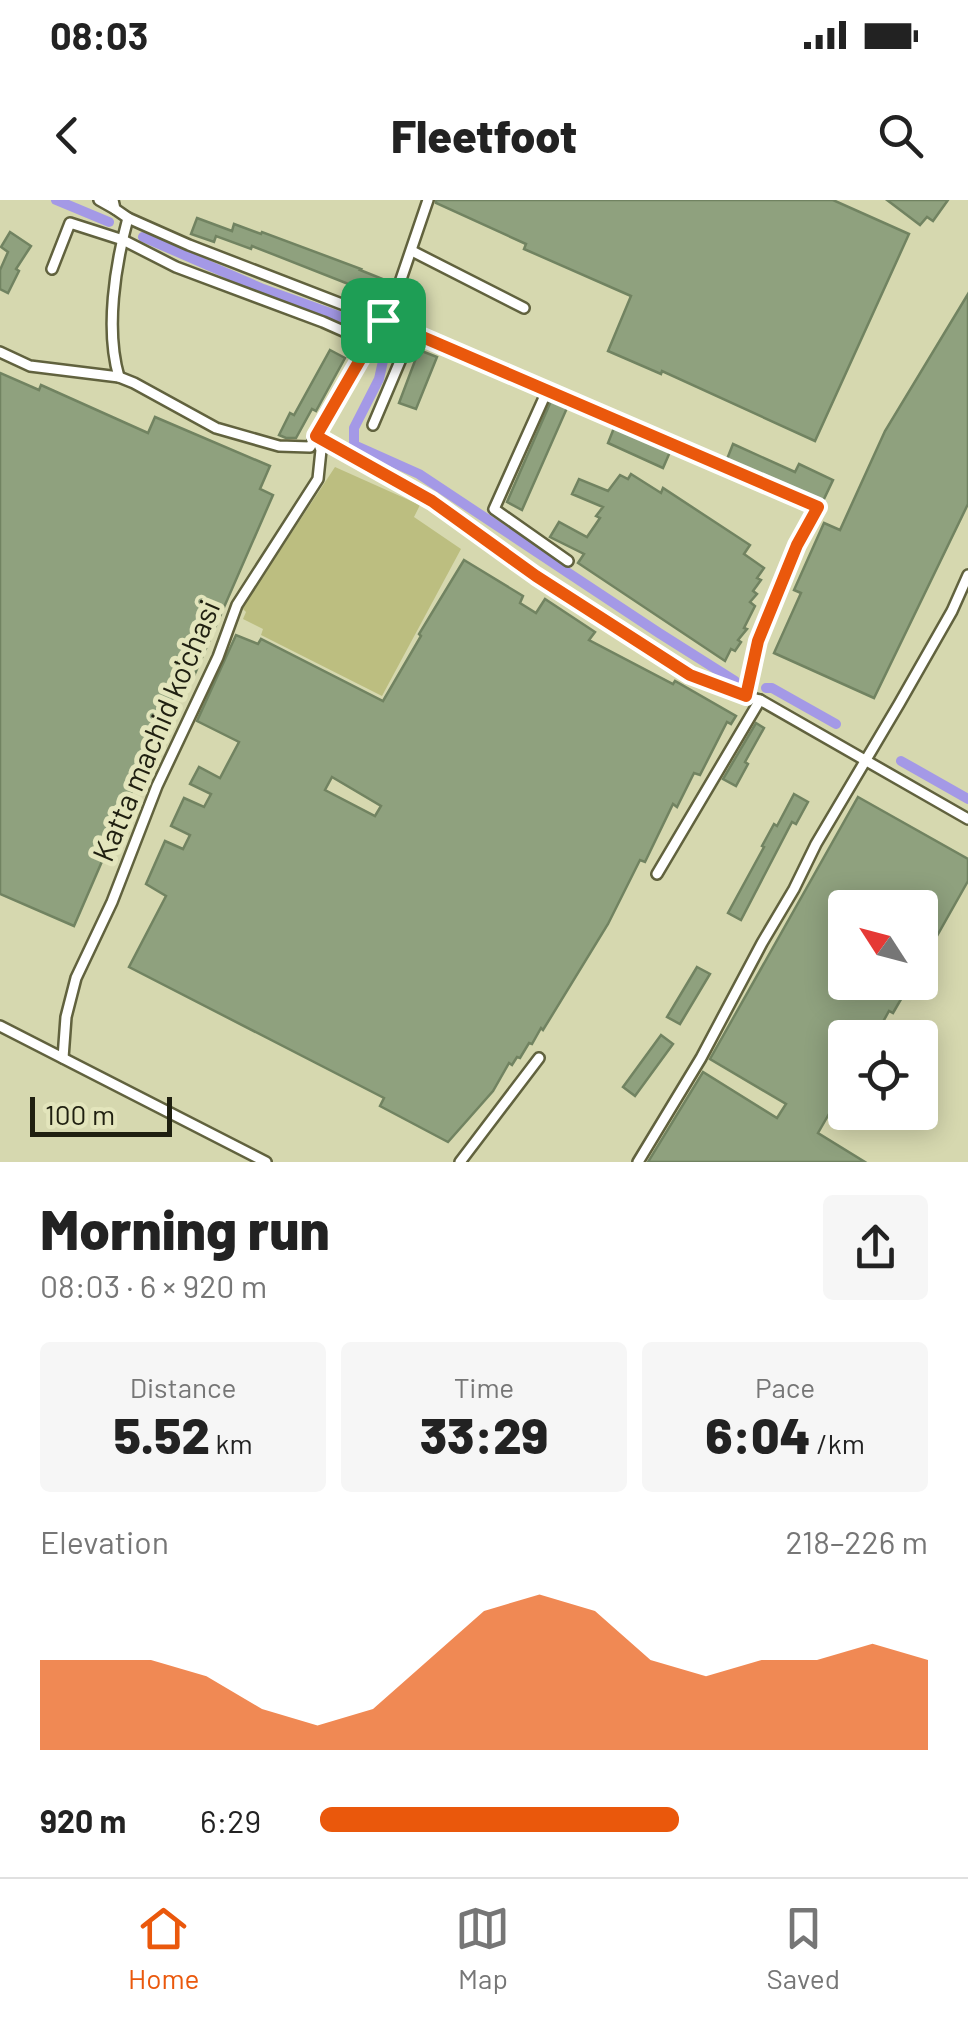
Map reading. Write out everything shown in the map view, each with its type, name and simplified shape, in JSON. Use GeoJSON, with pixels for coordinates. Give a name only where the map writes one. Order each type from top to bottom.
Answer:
{"type":"FeatureCollection","features":[{"type":"Feature","properties":{"kind":"street"},"geometry":{"type":"LineString","coordinates":[[100,200],[114,204],[128,218],[188,245],[383,320],[818,507],[797,545],[758,641],[746,696]]}},
{"type":"Feature","properties":{"kind":"street"},"geometry":{"type":"LineString","coordinates":[[383,320],[396,294],[428,200]]}},
{"type":"Feature","properties":{"kind":"street"},"geometry":{"type":"LineString","coordinates":[[119,377],[111,322],[128,218]]}},
{"type":"Feature","properties":{"kind":"street"},"geometry":{"type":"LineString","coordinates":[[52,269],[70,223],[122,240],[176,268],[368,342]]}},
{"type":"Feature","properties":{"kind":"street"},"geometry":{"type":"LineString","coordinates":[[412,250],[524,308]]}},
{"type":"Feature","properties":{"kind":"street","name":"Katta machid ko'chasi"},"geometry":{"type":"LineString","coordinates":[[64,1058],[66,1017],[76,978],[112,902],[157,786],[218,657],[237,605],[318,479],[321,450],[316,436],[383,320]]}},
{"type":"Feature","properties":{"kind":"street"},"geometry":{"type":"LineString","coordinates":[[373,425],[412,333]]}},
{"type":"Feature","properties":{"kind":"street"},"geometry":{"type":"LineString","coordinates":[[0,352],[30,366],[119,377],[216,428],[278,446],[310,447],[316,436],[432,501],[536,576],[690,675],[760,700],[968,819]]}},
{"type":"Feature","properties":{"kind":"street"},"geometry":{"type":"LineString","coordinates":[[547,391],[494,509],[568,560]]}},
{"type":"Feature","properties":{"kind":"street"},"geometry":{"type":"LineString","coordinates":[[638,1162],[702,1058],[816,844],[952,611],[968,575]]}},
{"type":"Feature","properties":{"kind":"street"},"geometry":{"type":"LineString","coordinates":[[657,874],[760,700]]}},
{"type":"Feature","properties":{"kind":"street"},"geometry":{"type":"LineString","coordinates":[[0,1026],[266,1162]]}},
{"type":"Feature","properties":{"kind":"street"},"geometry":{"type":"LineString","coordinates":[[460,1162],[539,1058]]}},
{"type":"Feature","properties":{"kind":"green space"},"geometry":{"type":"Polygon","coordinates":[[[335,467],[420,505],[414,517],[461,549],[382,696],[261,635],[263,629],[243,619],[246,612],[242,608],[335,467]]]}},
{"type":"Feature","properties":{"kind":"building"},"geometry":{"type":"Polygon","coordinates":[[[436,200],[833,200],[909,234],[815,441],[662,371],[661,374],[608,351],[631,296],[524,249],[526,244],[436,200]]]}},
{"type":"Feature","properties":{"kind":"building"},"geometry":{"type":"Polygon","coordinates":[[[887,200],[948,200],[933,221],[927,217],[920,225],[887,200]]]}},
{"type":"Feature","properties":{"kind":"building"},"geometry":{"type":"Polygon","coordinates":[[[197,218],[232,231],[234,224],[262,232],[361,269],[390,282],[384,298],[252,246],[251,249],[216,236],[214,242],[191,234],[197,218]]]}},
{"type":"Feature","properties":{"kind":"building"},"geometry":{"type":"Polygon","coordinates":[[[10,232],[31,246],[16,269],[19,271],[8,293],[0,289],[0,270],[8,252],[1,247],[10,232]]]}},
{"type":"Feature","properties":{"kind":"building"},"geometry":{"type":"Polygon","coordinates":[[[968,294],[968,504],[874,698],[774,653],[801,593],[794,590],[824,523],[840,530],[885,431],[968,294]]]}},
{"type":"Feature","properties":{"kind":"building"},"geometry":{"type":"Polygon","coordinates":[[[330,350],[345,358],[316,411],[312,409],[296,438],[279,435],[290,413],[294,415],[330,350]]]}},
{"type":"Feature","properties":{"kind":"building"},"geometry":{"type":"Polygon","coordinates":[[[419,350],[437,357],[416,409],[399,403],[419,350]]]}},
{"type":"Feature","properties":{"kind":"building"},"geometry":{"type":"Polygon","coordinates":[[[0,373],[39,390],[41,385],[148,433],[155,417],[270,466],[260,489],[273,495],[194,676],[184,672],[74,926],[0,894],[0,373]]]}},
{"type":"Feature","properties":{"kind":"building"},"geometry":{"type":"Polygon","coordinates":[[[551,401],[567,408],[522,510],[507,502],[551,401]]]}},
{"type":"Feature","properties":{"kind":"building"},"geometry":{"type":"Polygon","coordinates":[[[614,428],[670,452],[663,468],[608,443],[614,428]]]}},
{"type":"Feature","properties":{"kind":"building"},"geometry":{"type":"Polygon","coordinates":[[[733,444],[795,472],[799,464],[833,480],[823,501],[727,459],[733,444]]]}},
{"type":"Feature","properties":{"kind":"building"},"geometry":{"type":"Polygon","coordinates":[[[631,474],[661,493],[663,488],[750,545],[744,554],[764,568],[753,591],[757,594],[750,602],[755,606],[744,628],[747,629],[725,661],[578,563],[584,554],[550,537],[559,522],[587,537],[600,518],[596,516],[603,507],[572,494],[579,479],[608,491],[620,475],[628,479],[631,474]]]}},
{"type":"Feature","properties":{"kind":"building"},"geometry":{"type":"Polygon","coordinates":[[[464,560],[523,596],[520,603],[536,613],[545,599],[595,632],[589,640],[673,684],[675,681],[736,716],[731,724],[727,722],[700,775],[694,773],[677,807],[673,804],[645,862],[640,860],[608,924],[543,1030],[520,1058],[512,1065],[509,1063],[493,1091],[448,1142],[380,1106],[384,1098],[129,967],[166,896],[146,884],[165,841],[183,849],[190,835],[171,826],[184,798],[204,807],[211,794],[190,784],[199,767],[220,778],[239,742],[197,721],[236,635],[258,644],[261,639],[383,701],[464,560]],[[332,777],[325,790],[375,816],[381,806],[332,777]]]}},
{"type":"Feature","properties":{"kind":"building"},"geometry":{"type":"Polygon","coordinates":[[[756,723],[764,728],[736,786],[723,779],[756,723]]]}},
{"type":"Feature","properties":{"kind":"building"},"geometry":{"type":"Polygon","coordinates":[[[794,794],[808,802],[796,824],[792,822],[741,920],[728,913],[794,794]]]}},
{"type":"Feature","properties":{"kind":"building"},"geometry":{"type":"Polygon","coordinates":[[[858,797],[968,859],[968,881],[938,934],[938,890],[828,890],[828,1000],[901,1000],[884,1020],[828,1020],[828,1116],[818,1133],[865,1162],[648,1162],[703,1072],[777,1118],[786,1104],[710,1059],[858,797]]]}},
{"type":"Feature","properties":{"kind":"building"},"geometry":{"type":"Polygon","coordinates":[[[697,967],[710,974],[680,1024],[667,1017],[697,967]]]}},
{"type":"Feature","properties":{"kind":"building"},"geometry":{"type":"Polygon","coordinates":[[[661,1035],[673,1044],[635,1096],[623,1087],[661,1035]]]}},
{"type":"Feature","properties":{"kind":"waterway"},"geometry":{"type":"LineString","coordinates":[[56,200],[109,222]]}},
{"type":"Feature","properties":{"kind":"waterway"},"geometry":{"type":"LineString","coordinates":[[143,237],[263,289],[358,323],[387,343],[379,379],[354,428],[354,445],[419,474],[735,681]]}},
{"type":"Feature","properties":{"kind":"waterway"},"geometry":{"type":"LineString","coordinates":[[766,688],[836,724]]}},
{"type":"Feature","properties":{"kind":"waterway"},"geometry":{"type":"LineString","coordinates":[[901,761],[968,799]]}},
{"type":"Feature","properties":{"kind":"route"},"geometry":{"type":"LineString","coordinates":[[383,320],[818,507],[797,545],[758,641],[746,696],[690,675],[536,576],[432,501],[316,436],[383,320]]}}]}
